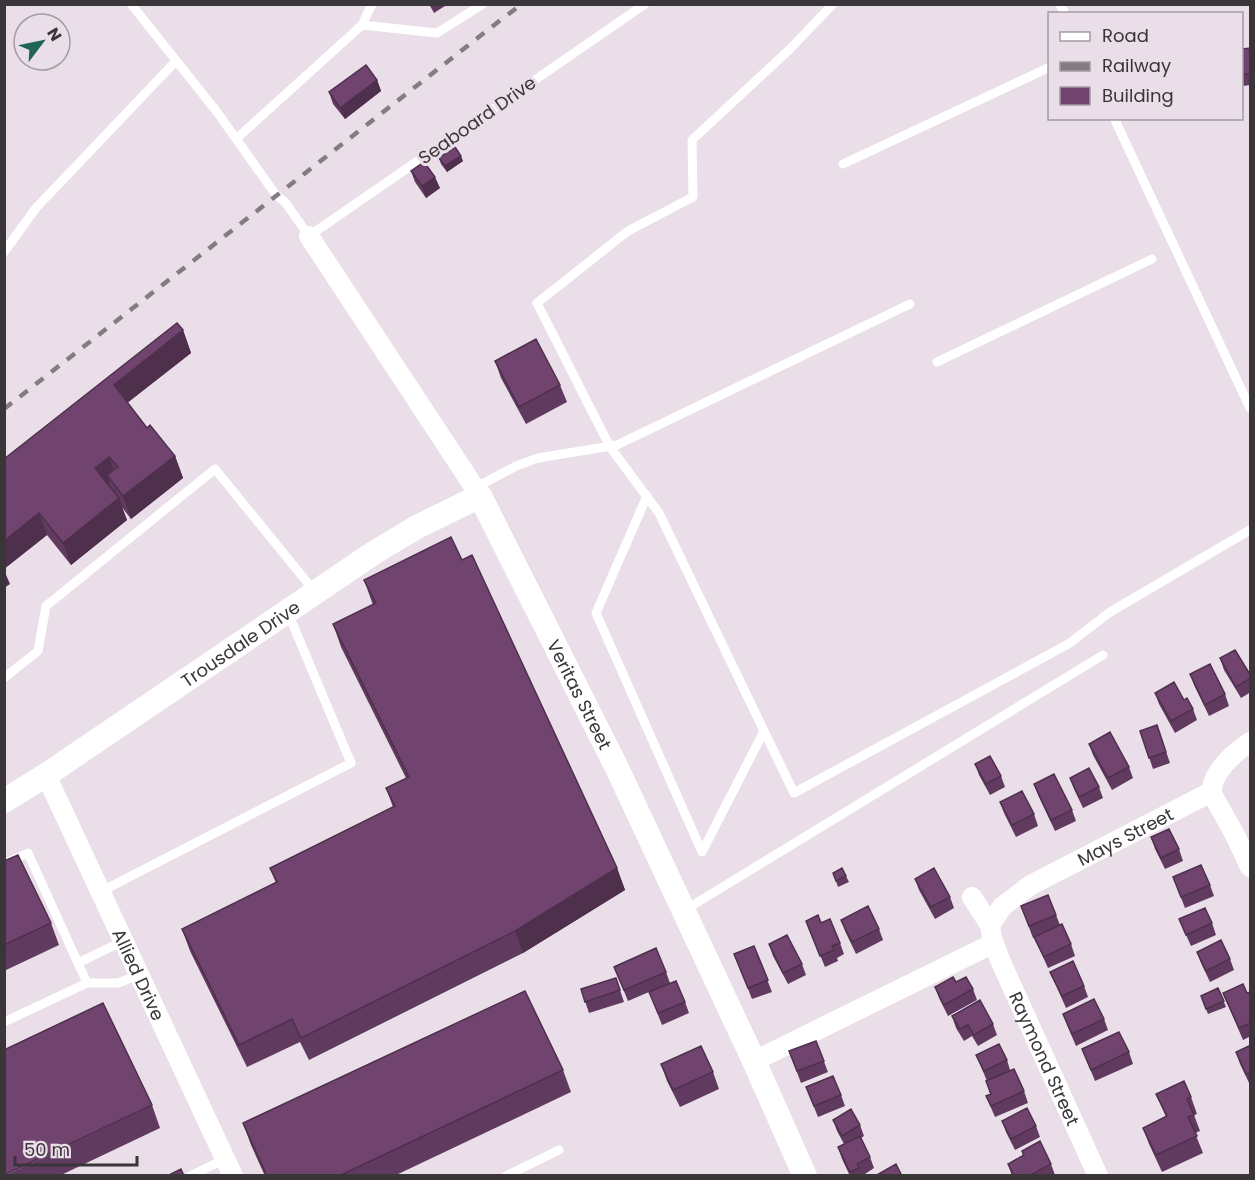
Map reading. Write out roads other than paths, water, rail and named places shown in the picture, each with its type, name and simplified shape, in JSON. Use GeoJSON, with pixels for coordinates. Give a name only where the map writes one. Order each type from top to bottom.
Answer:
{"type":"FeatureCollection","features":[{"type":"Feature","properties":{"kind":"street","name":"Veritas Street"},"geometry":{"type":"LineString","coordinates":[[309,236],[478,492],[616,766],[754,1061],[805,1176]]}},
{"type":"Feature","properties":{"kind":"street","name":"Trousdale Drive"},"geometry":{"type":"LineString","coordinates":[[4,801],[395,539],[478,492]]}},
{"type":"Feature","properties":{"kind":"street"},"geometry":{"type":"LineString","coordinates":[[1251,742],[1233,755],[1217,773],[1212,783],[1212,792],[1251,867]]}},
{"type":"Feature","properties":{"kind":"street","name":"Allied Drive"},"geometry":{"type":"LineString","coordinates":[[46,775],[229,1167]]}},
{"type":"Feature","properties":{"kind":"street","name":"Mays Street"},"geometry":{"type":"LineString","coordinates":[[754,1061],[992,934],[998,910],[1029,886],[1212,792]]}},
{"type":"Feature","properties":{"kind":"street","name":"Raymond Street"},"geometry":{"type":"LineString","coordinates":[[972,897],[992,934],[1098,1176]]}},
{"type":"Feature","properties":{"kind":"lane"},"geometry":{"type":"LineString","coordinates":[[131,4],[309,236]]}},
{"type":"Feature","properties":{"kind":"lane"},"geometry":{"type":"LineString","coordinates":[[236,139],[362,25],[372,4]]}},
{"type":"Feature","properties":{"kind":"lane"},"geometry":{"type":"LineString","coordinates":[[362,25],[437,33],[483,4]]}},
{"type":"Feature","properties":{"kind":"lane","name":"Seaboard Drive"},"geometry":{"type":"LineString","coordinates":[[309,236],[645,4]]}},
{"type":"Feature","properties":{"kind":"lane"},"geometry":{"type":"LineString","coordinates":[[833,4],[789,50],[692,140],[693,197],[628,231],[537,303],[610,447],[663,519],[794,793],[1070,642],[1110,612],[1251,530]]}},
{"type":"Feature","properties":{"kind":"lane"},"geometry":{"type":"LineString","coordinates":[[4,252],[36,208],[176,61]]}},
{"type":"Feature","properties":{"kind":"lane"},"geometry":{"type":"LineString","coordinates":[[843,164],[1048,68]]}},
{"type":"Feature","properties":{"kind":"lane"},"geometry":{"type":"LineString","coordinates":[[1115,120],[1251,408]]}},
{"type":"Feature","properties":{"kind":"lane"},"geometry":{"type":"LineString","coordinates":[[938,362],[1152,259]]}},
{"type":"Feature","properties":{"kind":"lane"},"geometry":{"type":"LineString","coordinates":[[478,492],[516,466],[538,458],[610,447],[910,304]]}},
{"type":"Feature","properties":{"kind":"lane"},"geometry":{"type":"LineString","coordinates":[[4,678],[38,651],[46,606],[215,469],[315,592]]}},
{"type":"Feature","properties":{"kind":"lane"},"geometry":{"type":"LineString","coordinates":[[647,496],[596,613],[702,852],[764,731]]}},
{"type":"Feature","properties":{"kind":"lane"},"geometry":{"type":"LineString","coordinates":[[100,891],[351,763],[287,610]]}},
{"type":"Feature","properties":{"kind":"lane"},"geometry":{"type":"LineString","coordinates":[[684,911],[1103,655]]}},
{"type":"Feature","properties":{"kind":"lane"},"geometry":{"type":"LineString","coordinates":[[4,864],[28,853],[87,983]]}},
{"type":"Feature","properties":{"kind":"lane"},"geometry":{"type":"LineString","coordinates":[[78,963],[123,941]]}},
{"type":"Feature","properties":{"kind":"lane"},"geometry":{"type":"LineString","coordinates":[[4,1022],[87,983],[118,983],[139,975]]}},
{"type":"Feature","properties":{"kind":"lane"},"geometry":{"type":"LineString","coordinates":[[506,1176],[560,1150]]}},
{"type":"Feature","properties":{"kind":"lane"},"geometry":{"type":"LineString","coordinates":[[190,1176],[229,1167]]}},
{"type":"Feature","properties":{"kind":"railway"},"geometry":{"type":"LineString","coordinates":[[4,409],[522,4]]}}]}
